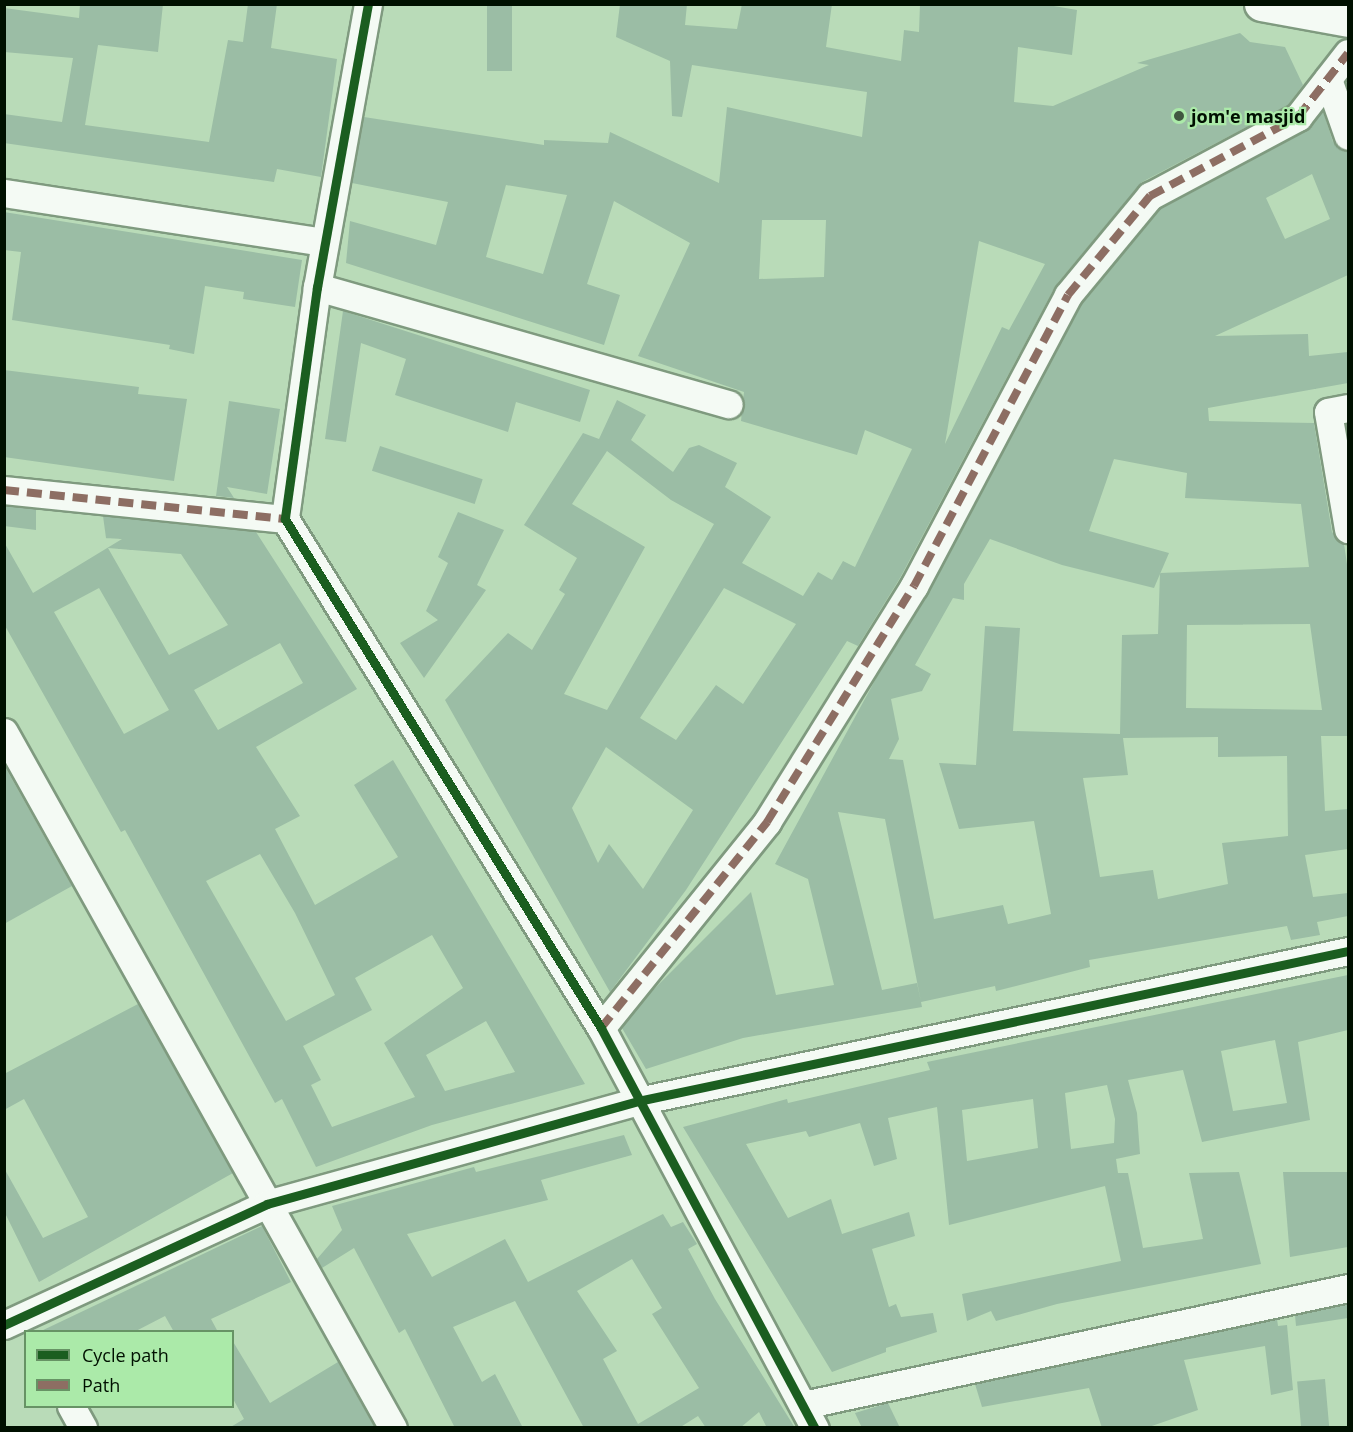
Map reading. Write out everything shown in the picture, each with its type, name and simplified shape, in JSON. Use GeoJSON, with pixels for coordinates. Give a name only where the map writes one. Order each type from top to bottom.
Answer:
{"type":"FeatureCollection","features":[{"type":"Feature","properties":{"kind":"main road"},"geometry":{"type":"LineString","coordinates":[[1260,4],[1348,20]]}},
{"type":"Feature","properties":{"kind":"street"},"geometry":{"type":"LineString","coordinates":[[368,4],[324,242],[285,519],[601,1028],[809,1417],[1348,1288]]}},
{"type":"Feature","properties":{"kind":"street"},"geometry":{"type":"LineString","coordinates":[[601,1028],[766,822],[914,586],[1068,295],[1150,196],[1298,117],[1348,53]]}},
{"type":"Feature","properties":{"kind":"street"},"geometry":{"type":"LineString","coordinates":[[1328,79],[1348,136]]}},
{"type":"Feature","properties":{"kind":"street"},"geometry":{"type":"LineString","coordinates":[[4,193],[324,242]]}},
{"type":"Feature","properties":{"kind":"street"},"geometry":{"type":"LineString","coordinates":[[317,287],[729,404]]}},
{"type":"Feature","properties":{"kind":"street"},"geometry":{"type":"LineString","coordinates":[[1348,408],[1328,412],[1348,529]]}},
{"type":"Feature","properties":{"kind":"street"},"geometry":{"type":"LineString","coordinates":[[4,490],[285,519]]}},
{"type":"Feature","properties":{"kind":"street"},"geometry":{"type":"LineString","coordinates":[[4,732],[393,1428]]}},
{"type":"Feature","properties":{"kind":"street"},"geometry":{"type":"LineString","coordinates":[[13,1319],[267,1204],[638,1101],[1348,951]]}},
{"type":"Feature","properties":{"kind":"street"},"geometry":{"type":"LineString","coordinates":[[71,1408],[83,1428]]}},
{"type":"Feature","properties":{"kind":"building"},"geometry":{"type":"Polygon","coordinates":[[[80,4],[163,4],[158,52],[98,45],[85,125],[209,142],[228,40],[243,42],[248,4],[277,4],[271,48],[337,59],[321,177],[277,169],[274,182],[4,143],[4,114],[62,122],[73,58],[4,52],[4,8],[79,18],[80,4]]]}},
{"type":"Feature","properties":{"kind":"building"},"geometry":{"type":"Polygon","coordinates":[[[487,4],[512,4],[512,71],[487,71],[487,4]]]}},
{"type":"Feature","properties":{"kind":"building"},"geometry":{"type":"Polygon","coordinates":[[[620,4],[687,4],[685,25],[737,29],[742,4],[832,4],[826,47],[901,61],[904,30],[919,32],[920,4],[1042,4],[1077,10],[1072,55],[1018,47],[1014,102],[1053,106],[1149,65],[1137,63],[1240,33],[1250,42],[1285,47],[1303,85],[1288,105],[1142,182],[1056,285],[900,578],[858,646],[847,641],[686,890],[610,992],[445,700],[508,633],[532,650],[565,594],[559,590],[577,558],[524,525],[583,433],[599,439],[617,400],[646,415],[631,440],[673,472],[689,448],[699,445],[737,463],[725,487],[771,517],[742,563],[803,596],[818,572],[832,580],[843,561],[855,567],[912,449],[865,430],[857,455],[741,421],[744,392],[638,356],[690,243],[614,201],[587,284],[620,295],[604,345],[346,263],[350,221],[436,245],[448,202],[352,183],[364,117],[544,145],[544,140],[608,143],[610,132],[719,183],[727,107],[862,137],[867,92],[692,65],[682,117],[672,116],[670,61],[616,37],[620,4]],[[506,185],[486,257],[543,274],[567,195],[506,185]],[[762,220],[759,279],[824,277],[826,220],[762,220]],[[979,241],[945,444],[1002,327],[1009,330],[1045,264],[979,241]],[[607,451],[572,504],[645,547],[564,694],[607,710],[714,524],[671,500],[607,451]],[[724,588],[640,718],[676,740],[716,685],[743,704],[796,624],[724,588]],[[606,747],[572,808],[598,863],[609,844],[643,889],[693,810],[606,747]]]}},
{"type":"Feature","properties":{"kind":"building"},"geometry":{"type":"Polygon","coordinates":[[[1323,111],[1333,142],[1348,151],[1348,275],[1215,336],[1308,334],[1309,356],[1348,352],[1348,383],[1208,408],[1209,421],[1314,423],[1332,532],[1344,544],[1348,571],[1348,736],[1321,736],[1325,811],[1348,809],[1348,849],[1305,855],[1313,897],[1348,893],[1348,916],[1317,922],[1320,935],[1291,940],[1287,926],[1089,960],[1090,967],[996,991],[995,986],[921,1002],[922,1007],[743,1038],[646,1069],[622,1028],[646,997],[751,892],[776,995],[834,985],[808,879],[775,864],[885,662],[928,593],[1081,304],[1160,208],[1305,131],[1323,111]],[[1312,174],[1266,198],[1285,239],[1330,219],[1312,174]],[[1114,459],[1089,531],[1169,553],[1160,573],[1309,567],[1301,504],[1185,498],[1187,473],[1114,459]],[[990,539],[964,584],[964,600],[953,598],[915,665],[931,674],[922,691],[891,699],[899,739],[889,759],[903,760],[934,919],[1003,905],[1008,924],[1051,914],[1034,821],[959,829],[939,763],[976,765],[985,626],[1020,628],[1013,731],[1120,734],[1122,635],[1158,634],[1160,574],[1154,588],[1062,565],[990,539]],[[1310,624],[1187,625],[1186,708],[1322,710],[1310,624]],[[1218,737],[1123,738],[1128,775],[1083,778],[1100,877],[1153,870],[1158,899],[1228,884],[1222,843],[1288,836],[1287,756],[1218,757],[1218,737]],[[838,812],[882,990],[917,983],[921,1002],[885,819],[838,812]]]}},
{"type":"Feature","properties":{"kind":"building"},"geometry":{"type":"Polygon","coordinates":[[[4,212],[302,260],[295,307],[243,299],[244,292],[205,286],[194,354],[169,349],[170,345],[12,320],[21,252],[4,250],[4,212]]]}},
{"type":"Feature","properties":{"kind":"building"},"geometry":{"type":"Polygon","coordinates":[[[343,311],[590,390],[580,422],[516,402],[508,432],[395,395],[406,359],[361,343],[346,442],[325,439],[343,311]]]}},
{"type":"Feature","properties":{"kind":"building"},"geometry":{"type":"Polygon","coordinates":[[[4,370],[139,387],[138,394],[187,399],[174,481],[4,457],[4,370]]]}},
{"type":"Feature","properties":{"kind":"building"},"geometry":{"type":"Polygon","coordinates":[[[229,401],[280,409],[267,494],[227,487],[234,498],[216,496],[229,401]]]}},
{"type":"Feature","properties":{"kind":"building"},"geometry":{"type":"Polygon","coordinates":[[[380,446],[483,479],[475,504],[372,471],[380,446]]]}},
{"type":"Feature","properties":{"kind":"building"},"geometry":{"type":"Polygon","coordinates":[[[4,506],[36,509],[36,530],[4,526],[4,506]]]}},
{"type":"Feature","properties":{"kind":"building"},"geometry":{"type":"Polygon","coordinates":[[[458,512],[504,530],[477,585],[486,590],[424,678],[400,643],[438,620],[426,611],[448,563],[438,557],[458,512]]]}},
{"type":"Feature","properties":{"kind":"building"},"geometry":{"type":"Polygon","coordinates":[[[103,516],[256,532],[357,689],[256,747],[300,816],[275,829],[315,905],[398,857],[354,785],[393,760],[585,1084],[432,1125],[316,1167],[282,1099],[275,1103],[125,830],[121,832],[4,624],[4,542],[33,593],[122,539],[106,538],[103,516]],[[108,548],[169,655],[228,625],[181,554],[108,548]],[[99,588],[54,612],[124,734],[169,710],[99,588]],[[280,643],[194,690],[218,730],[303,683],[280,643]],[[260,854],[206,881],[286,1021],[335,995],[295,913],[260,854]],[[432,935],[355,978],[372,1010],[303,1046],[321,1080],[311,1085],[332,1127],[415,1097],[384,1043],[463,988],[432,935]],[[486,1021],[426,1055],[445,1091],[515,1072],[486,1021]]]}},
{"type":"Feature","properties":{"kind":"building"},"geometry":{"type":"Polygon","coordinates":[[[4,765],[72,886],[4,924],[4,765]]]}},
{"type":"Feature","properties":{"kind":"building"},"geometry":{"type":"Polygon","coordinates":[[[1348,975],[1348,1030],[1298,1042],[1310,1120],[1202,1142],[1183,1070],[1128,1080],[1137,1113],[1140,1154],[1116,1159],[1118,1173],[1128,1173],[1143,1248],[1203,1239],[1189,1173],[1239,1172],[1261,1264],[1057,1304],[996,1321],[991,1311],[967,1321],[962,1294],[1121,1261],[1105,1186],[949,1225],[937,1107],[888,1118],[897,1159],[874,1166],[860,1123],[809,1137],[806,1131],[746,1144],[788,1218],[831,1199],[842,1234],[909,1212],[915,1236],[872,1249],[889,1307],[896,1304],[901,1317],[933,1313],[937,1332],[886,1348],[886,1352],[832,1372],[683,1127],[787,1099],[788,1103],[930,1070],[927,1062],[1348,975]],[[1275,1040],[1221,1051],[1233,1111],[1287,1103],[1275,1040]],[[1107,1085],[1065,1093],[1071,1149],[1114,1143],[1115,1119],[1107,1085]],[[1033,1099],[962,1110],[967,1161],[1038,1148],[1033,1099]]]}},
{"type":"Feature","properties":{"kind":"building"},"geometry":{"type":"Polygon","coordinates":[[[138,1004],[233,1173],[39,1282],[4,1211],[4,1168],[43,1238],[88,1217],[24,1099],[4,1110],[4,1074],[138,1004]]]}},
{"type":"Feature","properties":{"kind":"building"},"geometry":{"type":"Polygon","coordinates":[[[624,1135],[632,1155],[541,1180],[548,1200],[407,1234],[432,1277],[505,1239],[528,1282],[663,1214],[671,1227],[683,1222],[697,1244],[688,1249],[715,1299],[795,1428],[767,1428],[759,1412],[740,1428],[706,1428],[698,1416],[679,1428],[584,1428],[515,1301],[453,1327],[482,1382],[495,1374],[523,1428],[455,1428],[405,1329],[399,1333],[354,1248],[322,1268],[317,1259],[342,1230],[332,1206],[474,1167],[476,1172],[624,1135]],[[632,1259],[577,1291],[617,1351],[603,1359],[638,1424],[699,1388],[652,1314],[662,1308],[632,1259]]]}},
{"type":"Feature","properties":{"kind":"building"},"geometry":{"type":"Polygon","coordinates":[[[1283,1172],[1348,1172],[1348,1247],[1290,1257],[1283,1172]]]}},
{"type":"Feature","properties":{"kind":"building"},"geometry":{"type":"Polygon","coordinates":[[[262,1226],[291,1282],[211,1319],[217,1330],[173,1330],[165,1316],[138,1330],[43,1330],[262,1226]]]}},
{"type":"Feature","properties":{"kind":"building"},"geometry":{"type":"Polygon","coordinates":[[[1348,1304],[1348,1318],[1296,1326],[1295,1315],[1348,1304]]]}},
{"type":"Feature","properties":{"kind":"building"},"geometry":{"type":"Polygon","coordinates":[[[1277,1319],[1278,1326],[1287,1325],[1293,1390],[1271,1395],[1265,1346],[1184,1360],[1198,1410],[1146,1428],[1102,1428],[1089,1388],[982,1407],[975,1384],[1277,1319]]]}},
{"type":"Feature","properties":{"kind":"building"},"geometry":{"type":"Polygon","coordinates":[[[234,1343],[270,1403],[338,1362],[375,1428],[229,1428],[244,1419],[234,1401],[234,1343]]]}},
{"type":"Feature","properties":{"kind":"building"},"geometry":{"type":"Polygon","coordinates":[[[1325,1379],[1329,1428],[1301,1428],[1297,1381],[1325,1379]]]}},
{"type":"Feature","properties":{"kind":"building"},"geometry":{"type":"Polygon","coordinates":[[[888,1403],[900,1428],[862,1428],[855,1413],[888,1403]]]}},
{"type":"Feature","properties":{"kind":"marked path"},"geometry":{"type":"LineString","coordinates":[[601,1028],[767,822],[914,586],[1068,295],[1150,196],[1298,117],[1348,53]]}},
{"type":"Feature","properties":{"kind":"marked path"},"geometry":{"type":"LineString","coordinates":[[4,490],[285,519]]}},
{"type":"Feature","properties":{"kind":"cycle path"},"geometry":{"type":"LineString","coordinates":[[368,4],[317,287],[285,519],[601,1028],[815,1428]]}},
{"type":"Feature","properties":{"kind":"cycle path"},"geometry":{"type":"LineString","coordinates":[[4,1325],[267,1204],[638,1101],[1348,951]]}},
{"type":"Feature","properties":{"kind":"place","name":"jom'e masjid"},"geometry":{"type":"Point","coordinates":[1179,116]}}]}
